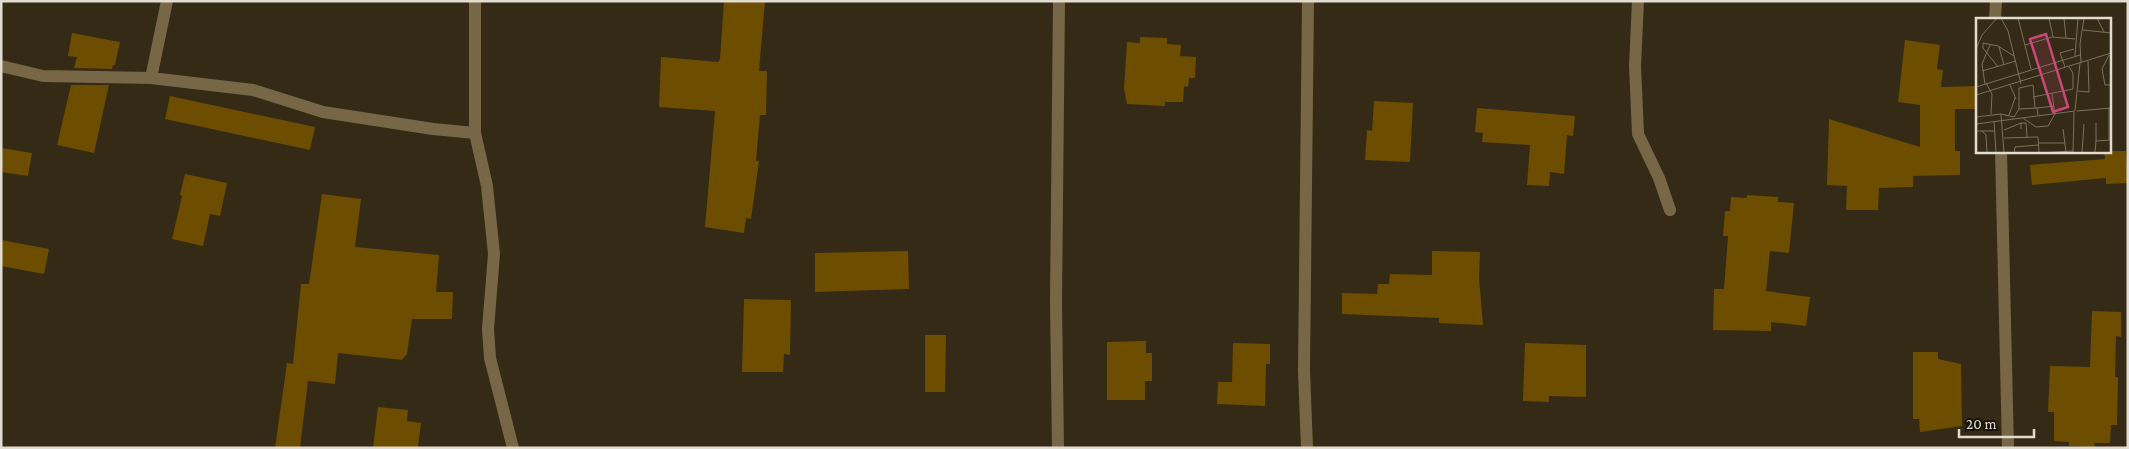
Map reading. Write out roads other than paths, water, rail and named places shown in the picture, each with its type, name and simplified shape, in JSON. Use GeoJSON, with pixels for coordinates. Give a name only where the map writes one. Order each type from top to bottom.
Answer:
{"type":"FeatureCollection","features":[{"type":"Feature","properties":{"kind":"street"},"geometry":{"type":"LineString","coordinates":[[150,78],[167,1]]}},
{"type":"Feature","properties":{"kind":"street"},"geometry":{"type":"LineString","coordinates":[[475,1],[474,133],[487,186],[494,254],[488,329],[490,358],[513,448]]}},
{"type":"Feature","properties":{"kind":"street"},"geometry":{"type":"LineString","coordinates":[[1058,448],[1056,302],[1059,1]]}},
{"type":"Feature","properties":{"kind":"street"},"geometry":{"type":"LineString","coordinates":[[1307,448],[1304,371],[1308,1]]}},
{"type":"Feature","properties":{"kind":"street"},"geometry":{"type":"LineString","coordinates":[[1638,1],[1635,66],[1638,134],[1659,178],[1670,210]]}},
{"type":"Feature","properties":{"kind":"street"},"geometry":{"type":"LineString","coordinates":[[1995,18],[1996,1]]}},
{"type":"Feature","properties":{"kind":"street"},"geometry":{"type":"LineString","coordinates":[[1,66],[44,76],[150,78],[253,90],[323,112],[433,129],[474,133]]}},
{"type":"Feature","properties":{"kind":"street"},"geometry":{"type":"LineString","coordinates":[[2001,152],[2008,448]]}}]}
